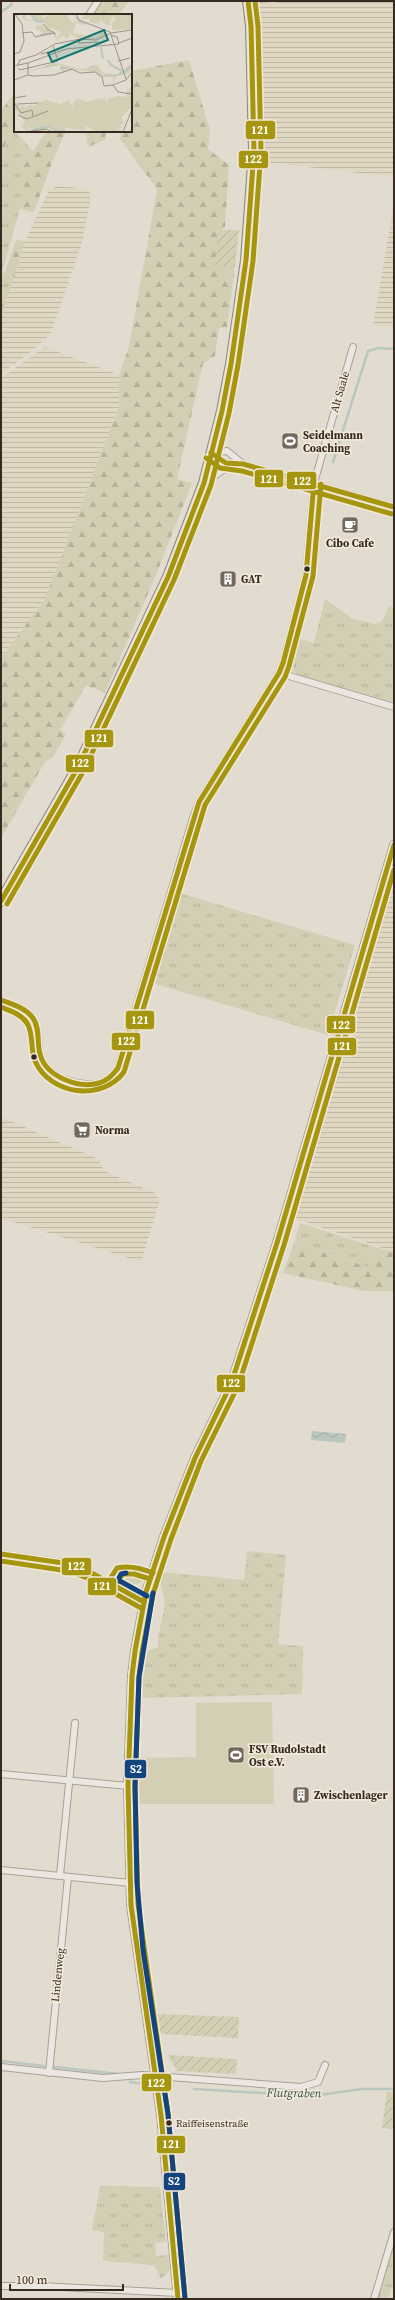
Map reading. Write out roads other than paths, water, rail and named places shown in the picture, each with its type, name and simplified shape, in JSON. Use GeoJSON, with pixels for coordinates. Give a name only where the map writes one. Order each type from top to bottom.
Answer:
{"type":"FeatureCollection","features":[{"type":"Feature","properties":{"kind":"main road"},"geometry":{"type":"LineString","coordinates":[[1,901],[77,769],[90,743],[168,577],[204,483],[231,364],[245,267],[254,151],[251,26],[248,1]]}},
{"type":"Feature","properties":{"kind":"street"},"geometry":{"type":"LineString","coordinates":[[91,14],[98,1]]}},
{"type":"Feature","properties":{"kind":"street","name":"Alt Saale"},"geometry":{"type":"LineString","coordinates":[[1,1000],[18,1007],[31,1016],[35,1023],[39,1053],[44,1064],[50,1071],[59,1077],[90,1085],[99,1084],[115,1074],[123,1058],[197,809],[279,673],[306,576],[314,484],[353,347]]}},
{"type":"Feature","properties":{"kind":"street"},"geometry":{"type":"LineString","coordinates":[[211,453],[227,452],[243,464]]}},
{"type":"Feature","properties":{"kind":"street"},"geometry":{"type":"LineString","coordinates":[[211,453],[217,459],[232,464],[243,464],[394,506]]}},
{"type":"Feature","properties":{"kind":"street"},"geometry":{"type":"LineString","coordinates":[[204,483],[232,464]]}},
{"type":"Feature","properties":{"kind":"street"},"geometry":{"type":"LineString","coordinates":[[279,673],[394,707]]}},
{"type":"Feature","properties":{"kind":"street"},"geometry":{"type":"LineString","coordinates":[[1,2286],[40,2286],[178,2296],[170,2192],[156,2076],[136,1951],[130,1883],[128,1786],[132,1676],[144,1602],[181,1491],[231,1384],[277,1243],[394,844]]}},
{"type":"Feature","properties":{"kind":"street"},"geometry":{"type":"LineString","coordinates":[[1,1554],[60,1562],[81,1568],[144,1602]]}},
{"type":"Feature","properties":{"kind":"street"},"geometry":{"type":"LineString","coordinates":[[60,1875],[75,1723]]}},
{"type":"Feature","properties":{"kind":"street"},"geometry":{"type":"LineString","coordinates":[[1,1774],[128,1786]]}},
{"type":"Feature","properties":{"kind":"street"},"geometry":{"type":"LineString","coordinates":[[1,1870],[130,1883]]}},
{"type":"Feature","properties":{"kind":"street","name":"Lindenweg"},"geometry":{"type":"LineString","coordinates":[[49,2072],[68,1877]]}},
{"type":"Feature","properties":{"kind":"street"},"geometry":{"type":"LineString","coordinates":[[1,2067],[103,2078],[156,2076],[301,2086],[318,2082],[325,2065]]}},
{"type":"Feature","properties":{"kind":"street"},"geometry":{"type":"LineString","coordinates":[[374,2299],[394,2232]]}},
{"type":"Feature","properties":{"kind":"water"},"geometry":{"type":"Polygon","coordinates":[[[312,1431],[346,1434],[345,1443],[311,1440],[312,1431]]]}},
{"type":"Feature","properties":{"kind":"waterway"},"geometry":{"type":"LineString","coordinates":[[1,12],[11,5],[12,1]]}},
{"type":"Feature","properties":{"kind":"waterway"},"geometry":{"type":"LineString","coordinates":[[333,462],[368,351],[379,348],[394,349]]}},
{"type":"Feature","properties":{"kind":"waterway","name":"Flutgraben"},"geometry":{"type":"LineString","coordinates":[[1,2061],[44,2066]]}},
{"type":"Feature","properties":{"kind":"waterway","name":"Flutgraben"},"geometry":{"type":"LineString","coordinates":[[54,2067],[119,2074]]}},
{"type":"Feature","properties":{"kind":"waterway","name":"Flutgraben"},"geometry":{"type":"LineString","coordinates":[[130,2082],[150,2085]]}},
{"type":"Feature","properties":{"kind":"waterway","name":"Flutgraben"},"geometry":{"type":"LineString","coordinates":[[194,2089],[312,2096],[362,2089],[394,2089]]}},
{"type":"Feature","properties":{"kind":"place","name":"Seidelmann Coaching"},"geometry":{"type":"Point","coordinates":[290,441]}},
{"type":"Feature","properties":{"kind":"place","name":"Cibo Cafe"},"geometry":{"type":"Point","coordinates":[350,525]}},
{"type":"Feature","properties":{"kind":"place","name":"GAT"},"geometry":{"type":"Point","coordinates":[228,579]}},
{"type":"Feature","properties":{"kind":"place","name":"Norma"},"geometry":{"type":"Point","coordinates":[82,1130]}},
{"type":"Feature","properties":{"kind":"place","name":"FSV Rudolstadt Ost e.V."},"geometry":{"type":"Point","coordinates":[236,1755]}},
{"type":"Feature","properties":{"kind":"place","name":"Zwischenlager"},"geometry":{"type":"Point","coordinates":[301,1795]}},
{"type":"Feature","properties":{"kind":"place","name":"Raiffeisenstraße"},"geometry":{"type":"Point","coordinates":[169,2123]}}]}
